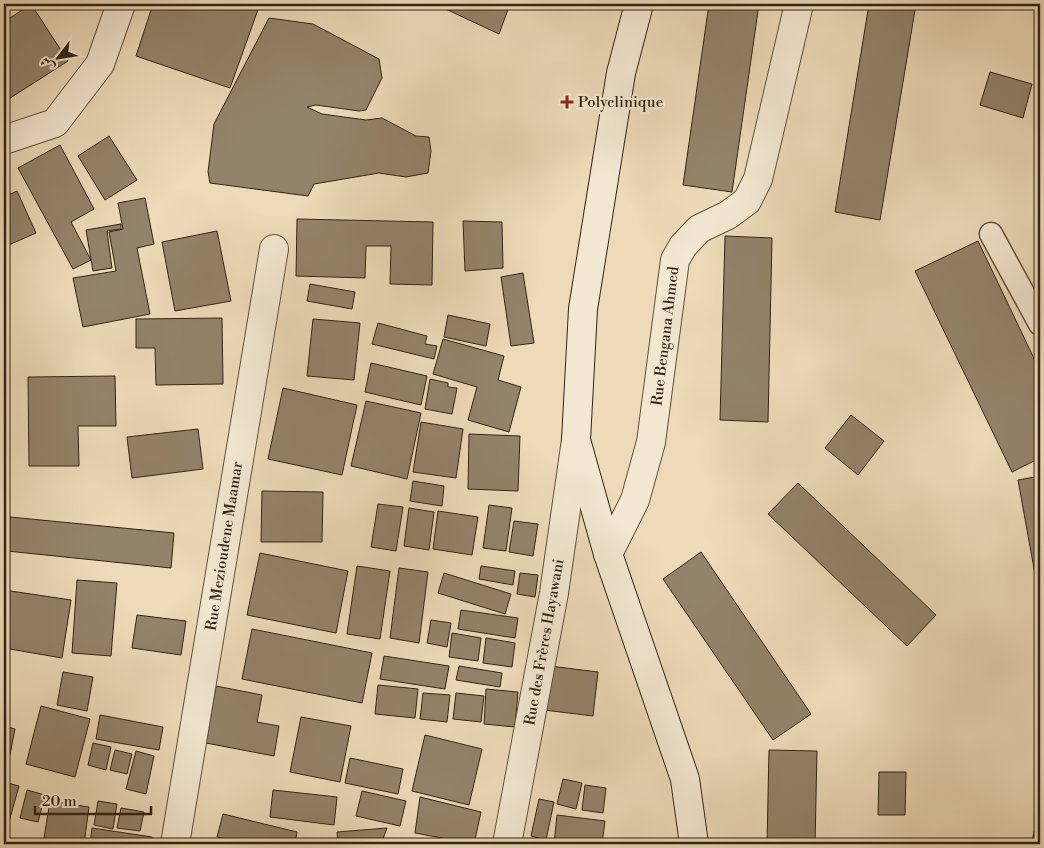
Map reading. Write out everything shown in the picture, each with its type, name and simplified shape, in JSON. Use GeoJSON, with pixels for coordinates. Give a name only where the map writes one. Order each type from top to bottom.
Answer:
{"type":"FeatureCollection","features":[{"type":"Feature","properties":{"kind":"street"},"geometry":{"type":"LineString","coordinates":[[4,140],[55,123],[100,64],[121,4]]}},
{"type":"Feature","properties":{"kind":"street"},"geometry":{"type":"LineString","coordinates":[[639,4],[621,73],[583,310],[576,440],[608,554],[685,779],[694,844]]}},
{"type":"Feature","properties":{"kind":"street","name":"Rue Bengana Ahmed"},"geometry":{"type":"LineString","coordinates":[[608,554],[636,500],[651,442],[675,260],[683,246],[699,229],[728,215],[747,201],[758,179],[799,4]]}},
{"type":"Feature","properties":{"kind":"street","name":"Rue Mezioudene Maamar"},"geometry":{"type":"LineString","coordinates":[[175,844],[274,248]]}},
{"type":"Feature","properties":{"kind":"street","name":"Rue des Frères Hayawani"},"geometry":{"type":"LineString","coordinates":[[507,844],[554,594],[576,440]]}},
{"type":"Feature","properties":{"kind":"lane"},"geometry":{"type":"LineString","coordinates":[[991,234],[1040,324]]}},
{"type":"Feature","properties":{"kind":"building"},"geometry":{"type":"Polygon","coordinates":[[[31,4],[68,61],[4,102],[4,60],[6,59],[4,56],[4,22],[31,4]]]}},
{"type":"Feature","properties":{"kind":"building"},"geometry":{"type":"Polygon","coordinates":[[[153,4],[260,4],[230,88],[136,56],[153,4]]]}},
{"type":"Feature","properties":{"kind":"building"},"geometry":{"type":"Polygon","coordinates":[[[435,4],[510,4],[499,34],[435,4]]]}},
{"type":"Feature","properties":{"kind":"building"},"geometry":{"type":"Polygon","coordinates":[[[709,4],[759,4],[732,192],[683,185],[709,4]]]}},
{"type":"Feature","properties":{"kind":"building"},"geometry":{"type":"Polygon","coordinates":[[[869,4],[916,4],[880,220],[835,212],[869,4]]]}},
{"type":"Feature","properties":{"kind":"building"},"geometry":{"type":"Polygon","coordinates":[[[269,18],[313,24],[379,59],[382,78],[366,110],[359,111],[316,105],[307,107],[322,114],[366,120],[382,118],[416,136],[429,137],[431,151],[428,173],[406,177],[379,173],[314,184],[308,196],[210,183],[208,172],[214,124],[269,18]]]}},
{"type":"Feature","properties":{"kind":"building"},"geometry":{"type":"Polygon","coordinates":[[[990,72],[1032,84],[1023,118],[980,105],[990,72]]]}},
{"type":"Feature","properties":{"kind":"building"},"geometry":{"type":"Polygon","coordinates":[[[109,136],[137,180],[105,200],[78,156],[109,136]]]}},
{"type":"Feature","properties":{"kind":"building"},"geometry":{"type":"Polygon","coordinates":[[[60,145],[94,209],[71,222],[91,260],[73,269],[18,168],[60,145]]]}},
{"type":"Feature","properties":{"kind":"building"},"geometry":{"type":"Polygon","coordinates":[[[17,191],[36,233],[4,247],[4,197],[17,191]]]}},
{"type":"Feature","properties":{"kind":"building"},"geometry":{"type":"Polygon","coordinates":[[[145,198],[154,244],[137,248],[150,314],[83,327],[73,278],[116,271],[109,232],[123,229],[118,203],[145,198]]]}},
{"type":"Feature","properties":{"kind":"building"},"geometry":{"type":"Polygon","coordinates":[[[297,219],[433,222],[432,285],[390,284],[391,246],[366,246],[365,278],[296,276],[297,219]]]}},
{"type":"Feature","properties":{"kind":"building"},"geometry":{"type":"Polygon","coordinates":[[[463,221],[502,222],[503,268],[465,271],[463,221]]]}},
{"type":"Feature","properties":{"kind":"building"},"geometry":{"type":"Polygon","coordinates":[[[121,224],[121,229],[107,231],[112,268],[93,271],[86,230],[121,224]]]}},
{"type":"Feature","properties":{"kind":"building"},"geometry":{"type":"Polygon","coordinates":[[[217,231],[231,301],[175,311],[162,242],[217,231]]]}},
{"type":"Feature","properties":{"kind":"building"},"geometry":{"type":"Polygon","coordinates":[[[725,236],[772,238],[768,422],[720,420],[725,236]]]}},
{"type":"Feature","properties":{"kind":"building"},"geometry":{"type":"Polygon","coordinates":[[[978,241],[1040,371],[1040,458],[1012,472],[915,271],[978,241]]]}},
{"type":"Feature","properties":{"kind":"building"},"geometry":{"type":"Polygon","coordinates":[[[523,273],[534,343],[511,346],[501,277],[523,273]]]}},
{"type":"Feature","properties":{"kind":"building"},"geometry":{"type":"Polygon","coordinates":[[[310,284],[355,292],[352,309],[307,301],[310,284]]]}},
{"type":"Feature","properties":{"kind":"building"},"geometry":{"type":"Polygon","coordinates":[[[448,315],[490,324],[486,346],[444,337],[448,315]]]}},
{"type":"Feature","properties":{"kind":"building"},"geometry":{"type":"Polygon","coordinates":[[[222,318],[223,384],[156,385],[155,348],[136,348],[136,319],[222,318]]]}},
{"type":"Feature","properties":{"kind":"building"},"geometry":{"type":"Polygon","coordinates":[[[313,319],[360,323],[354,380],[307,376],[313,319]]]}},
{"type":"Feature","properties":{"kind":"building"},"geometry":{"type":"Polygon","coordinates":[[[378,323],[427,336],[425,344],[437,346],[434,359],[372,344],[378,323]]]}},
{"type":"Feature","properties":{"kind":"building"},"geometry":{"type":"Polygon","coordinates":[[[443,339],[504,356],[498,380],[521,387],[509,432],[468,420],[477,387],[433,374],[443,339]]]}},
{"type":"Feature","properties":{"kind":"building"},"geometry":{"type":"Polygon","coordinates":[[[371,363],[427,376],[421,405],[365,392],[371,363]]]}},
{"type":"Feature","properties":{"kind":"building"},"geometry":{"type":"Polygon","coordinates":[[[115,376],[116,426],[78,426],[79,466],[29,466],[28,377],[115,376]]]}},
{"type":"Feature","properties":{"kind":"building"},"geometry":{"type":"Polygon","coordinates":[[[430,379],[448,383],[448,387],[457,388],[452,414],[425,409],[430,379]]]}},
{"type":"Feature","properties":{"kind":"building"},"geometry":{"type":"Polygon","coordinates":[[[283,388],[357,405],[342,475],[268,459],[283,388]]]}},
{"type":"Feature","properties":{"kind":"building"},"geometry":{"type":"Polygon","coordinates":[[[366,401],[421,413],[407,479],[351,466],[366,401]]]}},
{"type":"Feature","properties":{"kind":"building"},"geometry":{"type":"Polygon","coordinates":[[[851,415],[884,441],[858,475],[825,448],[851,415]]]}},
{"type":"Feature","properties":{"kind":"building"},"geometry":{"type":"Polygon","coordinates":[[[421,422],[463,429],[456,478],[413,472],[421,422]]]}},
{"type":"Feature","properties":{"kind":"building"},"geometry":{"type":"Polygon","coordinates":[[[198,429],[203,469],[132,478],[127,437],[198,429]]]}},
{"type":"Feature","properties":{"kind":"building"},"geometry":{"type":"Polygon","coordinates":[[[469,434],[520,436],[518,491],[468,489],[469,434]]]}},
{"type":"Feature","properties":{"kind":"building"},"geometry":{"type":"Polygon","coordinates":[[[1040,476],[1040,602],[1018,480],[1040,476]]]}},
{"type":"Feature","properties":{"kind":"building"},"geometry":{"type":"Polygon","coordinates":[[[413,481],[444,486],[442,506],[410,501],[413,481]]]}},
{"type":"Feature","properties":{"kind":"building"},"geometry":{"type":"Polygon","coordinates":[[[798,483],[936,615],[907,646],[768,514],[798,483]]]}},
{"type":"Feature","properties":{"kind":"building"},"geometry":{"type":"Polygon","coordinates":[[[262,491],[323,492],[322,542],[261,542],[262,491]]]}},
{"type":"Feature","properties":{"kind":"building"},"geometry":{"type":"Polygon","coordinates":[[[378,504],[403,507],[396,551],[371,547],[378,504]]]}},
{"type":"Feature","properties":{"kind":"building"},"geometry":{"type":"Polygon","coordinates":[[[489,505],[512,508],[506,551],[483,548],[489,505]]]}},
{"type":"Feature","properties":{"kind":"building"},"geometry":{"type":"Polygon","coordinates":[[[409,508],[434,512],[429,550],[404,546],[409,508]]]}},
{"type":"Feature","properties":{"kind":"building"},"geometry":{"type":"Polygon","coordinates":[[[438,511],[478,517],[472,555],[433,549],[438,511]]]}},
{"type":"Feature","properties":{"kind":"building"},"geometry":{"type":"Polygon","coordinates":[[[10,517],[174,533],[171,568],[7,551],[10,517]]]}},
{"type":"Feature","properties":{"kind":"building"},"geometry":{"type":"Polygon","coordinates":[[[514,521],[538,524],[533,556],[509,552],[514,521]]]}},
{"type":"Feature","properties":{"kind":"building"},"geometry":{"type":"Polygon","coordinates":[[[701,552],[811,714],[773,740],[663,579],[701,552]]]}},
{"type":"Feature","properties":{"kind":"building"},"geometry":{"type":"Polygon","coordinates":[[[260,553],[348,571],[336,633],[247,615],[260,553]]]}},
{"type":"Feature","properties":{"kind":"building"},"geometry":{"type":"Polygon","coordinates":[[[357,566],[390,571],[380,639],[347,634],[357,566]]]}},
{"type":"Feature","properties":{"kind":"building"},"geometry":{"type":"Polygon","coordinates":[[[481,566],[515,571],[513,585],[479,579],[481,566]]]}},
{"type":"Feature","properties":{"kind":"building"},"geometry":{"type":"Polygon","coordinates":[[[399,568],[428,572],[419,643],[390,638],[399,568]]]}},
{"type":"Feature","properties":{"kind":"building"},"geometry":{"type":"Polygon","coordinates":[[[444,573],[511,594],[505,614],[438,593],[444,573]]]}},
{"type":"Feature","properties":{"kind":"building"},"geometry":{"type":"Polygon","coordinates":[[[520,573],[538,575],[535,597],[517,594],[520,573]]]}},
{"type":"Feature","properties":{"kind":"building"},"geometry":{"type":"Polygon","coordinates":[[[77,580],[117,583],[111,656],[72,653],[77,580]]]}},
{"type":"Feature","properties":{"kind":"building"},"geometry":{"type":"Polygon","coordinates":[[[4,590],[71,600],[62,658],[4,648],[4,590]]]}},
{"type":"Feature","properties":{"kind":"building"},"geometry":{"type":"Polygon","coordinates":[[[461,610],[518,618],[515,638],[458,629],[461,610]]]}},
{"type":"Feature","properties":{"kind":"building"},"geometry":{"type":"Polygon","coordinates":[[[137,615],[186,621],[181,655],[132,648],[137,615]]]}},
{"type":"Feature","properties":{"kind":"building"},"geometry":{"type":"Polygon","coordinates":[[[431,620],[451,623],[447,647],[427,643],[431,620]]]}},
{"type":"Feature","properties":{"kind":"building"},"geometry":{"type":"Polygon","coordinates":[[[252,629],[372,653],[362,703],[242,679],[252,629]]]}},
{"type":"Feature","properties":{"kind":"building"},"geometry":{"type":"Polygon","coordinates":[[[452,633],[481,638],[478,661],[449,657],[452,633]]]}},
{"type":"Feature","properties":{"kind":"building"},"geometry":{"type":"Polygon","coordinates":[[[486,638],[515,643],[512,667],[483,663],[486,638]]]}},
{"type":"Feature","properties":{"kind":"building"},"geometry":{"type":"Polygon","coordinates":[[[384,656],[449,666],[445,689],[380,679],[384,656]]]}},
{"type":"Feature","properties":{"kind":"building"},"geometry":{"type":"Polygon","coordinates":[[[459,666],[502,673],[500,687],[456,680],[459,666]]]}},
{"type":"Feature","properties":{"kind":"building"},"geometry":{"type":"Polygon","coordinates":[[[550,666],[598,672],[593,716],[544,710],[550,666]]]}},
{"type":"Feature","properties":{"kind":"building"},"geometry":{"type":"Polygon","coordinates":[[[63,672],[93,677],[87,711],[57,705],[63,672]]]}},
{"type":"Feature","properties":{"kind":"building"},"geometry":{"type":"Polygon","coordinates":[[[378,685],[418,689],[415,718],[375,714],[378,685]]]}},
{"type":"Feature","properties":{"kind":"building"},"geometry":{"type":"Polygon","coordinates":[[[216,686],[262,695],[257,722],[279,726],[274,756],[206,743],[216,686]]]}},
{"type":"Feature","properties":{"kind":"building"},"geometry":{"type":"Polygon","coordinates":[[[486,689],[518,692],[515,727],[484,724],[486,689]]]}},
{"type":"Feature","properties":{"kind":"building"},"geometry":{"type":"Polygon","coordinates":[[[423,693],[450,695],[447,722],[420,719],[423,693]]]}},
{"type":"Feature","properties":{"kind":"building"},"geometry":{"type":"Polygon","coordinates":[[[456,693],[484,696],[481,722],[453,719],[456,693]]]}},
{"type":"Feature","properties":{"kind":"building"},"geometry":{"type":"Polygon","coordinates":[[[41,706],[90,719],[75,777],[26,764],[41,706]]]}},
{"type":"Feature","properties":{"kind":"building"},"geometry":{"type":"Polygon","coordinates":[[[100,715],[163,727],[159,750],[96,739],[100,715]]]}},
{"type":"Feature","properties":{"kind":"building"},"geometry":{"type":"Polygon","coordinates":[[[301,717],[351,726],[340,782],[290,772],[301,717]]]}},
{"type":"Feature","properties":{"kind":"building"},"geometry":{"type":"Polygon","coordinates":[[[4,726],[15,729],[7,770],[4,770],[4,726]]]}},
{"type":"Feature","properties":{"kind":"building"},"geometry":{"type":"Polygon","coordinates":[[[425,735],[482,749],[469,805],[412,791],[425,735]]]}},
{"type":"Feature","properties":{"kind":"building"},"geometry":{"type":"Polygon","coordinates":[[[93,743],[111,747],[106,770],[88,765],[93,743]]]}},
{"type":"Feature","properties":{"kind":"building"},"geometry":{"type":"Polygon","coordinates":[[[115,750],[132,754],[127,774],[110,770],[115,750]]]}},
{"type":"Feature","properties":{"kind":"building"},"geometry":{"type":"Polygon","coordinates":[[[769,750],[817,751],[815,844],[767,844],[769,750]]]}},
{"type":"Feature","properties":{"kind":"building"},"geometry":{"type":"Polygon","coordinates":[[[136,751],[154,756],[146,794],[126,789],[136,751]]]}},
{"type":"Feature","properties":{"kind":"building"},"geometry":{"type":"Polygon","coordinates":[[[350,758],[403,769],[398,794],[345,783],[350,758]]]}},
{"type":"Feature","properties":{"kind":"building"},"geometry":{"type":"Polygon","coordinates":[[[879,772],[906,772],[905,815],[878,815],[879,772]]]}},
{"type":"Feature","properties":{"kind":"building"},"geometry":{"type":"Polygon","coordinates":[[[563,779],[582,783],[576,809],[557,804],[563,779]]]}},
{"type":"Feature","properties":{"kind":"building"},"geometry":{"type":"Polygon","coordinates":[[[4,782],[19,786],[7,829],[4,828],[4,782]]]}},
{"type":"Feature","properties":{"kind":"building"},"geometry":{"type":"Polygon","coordinates":[[[585,785],[606,788],[603,813],[582,810],[585,785]]]}},
{"type":"Feature","properties":{"kind":"building"},"geometry":{"type":"Polygon","coordinates":[[[27,790],[45,795],[38,822],[20,818],[27,790]]]}},
{"type":"Feature","properties":{"kind":"building"},"geometry":{"type":"Polygon","coordinates":[[[273,790],[337,797],[334,825],[270,817],[273,790]]]}},
{"type":"Feature","properties":{"kind":"building"},"geometry":{"type":"Polygon","coordinates":[[[362,791],[406,801],[400,826],[356,816],[362,791]]]}},
{"type":"Feature","properties":{"kind":"building"},"geometry":{"type":"Polygon","coordinates":[[[420,797],[481,812],[474,844],[415,833],[420,797]]]}},
{"type":"Feature","properties":{"kind":"building"},"geometry":{"type":"Polygon","coordinates":[[[539,799],[554,802],[546,840],[531,836],[539,799]]]}},
{"type":"Feature","properties":{"kind":"building"},"geometry":{"type":"Polygon","coordinates":[[[50,801],[89,807],[84,844],[44,838],[50,801]]]}},
{"type":"Feature","properties":{"kind":"building"},"geometry":{"type":"Polygon","coordinates":[[[98,801],[117,804],[113,829],[94,825],[98,801]]]}},
{"type":"Feature","properties":{"kind":"building"},"geometry":{"type":"Polygon","coordinates":[[[121,808],[144,812],[140,831],[117,828],[121,808]]]}},
{"type":"Feature","properties":{"kind":"building"},"geometry":{"type":"Polygon","coordinates":[[[1040,809],[1040,844],[1031,844],[1040,809]]]}},
{"type":"Feature","properties":{"kind":"building"},"geometry":{"type":"Polygon","coordinates":[[[223,814],[297,832],[295,844],[246,844],[217,837],[223,814]]]}},
{"type":"Feature","properties":{"kind":"building"},"geometry":{"type":"Polygon","coordinates":[[[557,815],[605,821],[602,844],[554,844],[557,815]]]}},
{"type":"Feature","properties":{"kind":"building"},"geometry":{"type":"Polygon","coordinates":[[[92,828],[152,837],[151,844],[90,844],[92,828]]]}},
{"type":"Feature","properties":{"kind":"building"},"geometry":{"type":"Polygon","coordinates":[[[387,828],[381,844],[338,844],[337,832],[387,828]]]}},
{"type":"Feature","properties":{"kind":"building"},"geometry":{"type":"Polygon","coordinates":[[[409,840],[410,844],[387,843],[409,840]]]}},
{"type":"Feature","properties":{"kind":"place","name":"Polyclinique"},"geometry":{"type":"Point","coordinates":[567,102]}}]}
